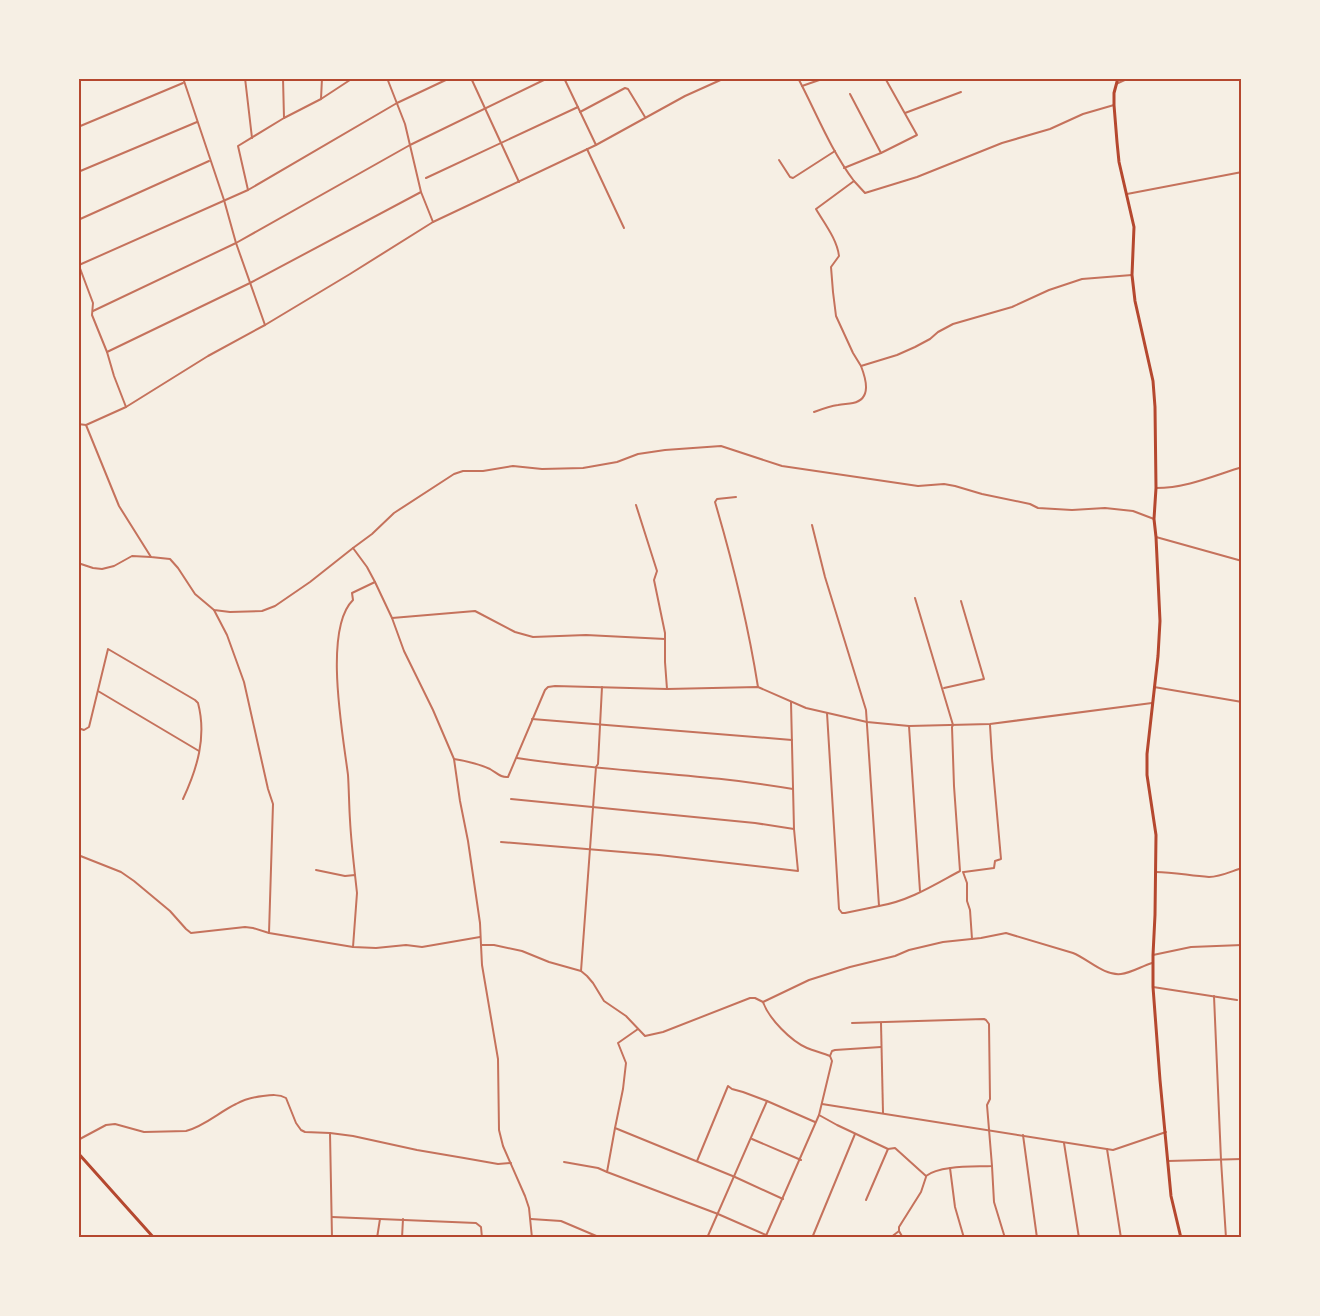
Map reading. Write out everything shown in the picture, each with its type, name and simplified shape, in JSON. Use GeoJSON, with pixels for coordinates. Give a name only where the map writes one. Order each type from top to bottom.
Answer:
{"type":"FeatureCollection","features":[{"type":"Feature","properties":{"kind":"main road"},"geometry":{"type":"LineString","coordinates":[[1118,78],[1114,105],[1119,162],[1134,227],[1132,275],[1135,301],[1153,381],[1156,488],[1154,519],[1160,614],[1147,775],[1156,835],[1153,987],[1167,1161],[1171,1196],[1181,1238]]}},
{"type":"Feature","properties":{"kind":"main road"},"geometry":{"type":"LineString","coordinates":[[78,1153],[154,1238]]}},
{"type":"Feature","properties":{"kind":"street"},"geometry":{"type":"LineString","coordinates":[[183,78],[225,200],[236,243],[266,325]]}},
{"type":"Feature","properties":{"kind":"street"},"geometry":{"type":"LineString","coordinates":[[245,78],[252,138]]}},
{"type":"Feature","properties":{"kind":"street"},"geometry":{"type":"LineString","coordinates":[[282,78],[284,118]]}},
{"type":"Feature","properties":{"kind":"street"},"geometry":{"type":"LineString","coordinates":[[321,99],[322,78]]}},
{"type":"Feature","properties":{"kind":"street"},"geometry":{"type":"LineString","coordinates":[[248,190],[239,145],[321,99],[353,78]]}},
{"type":"Feature","properties":{"kind":"street"},"geometry":{"type":"LineString","coordinates":[[387,78],[405,124],[421,192],[433,222]]}},
{"type":"Feature","properties":{"kind":"street"},"geometry":{"type":"LineString","coordinates":[[126,407],[92,315],[93,303],[79,264],[248,190],[397,103],[450,78]]}},
{"type":"Feature","properties":{"kind":"street"},"geometry":{"type":"LineString","coordinates":[[471,78],[519,182]]}},
{"type":"Feature","properties":{"kind":"street"},"geometry":{"type":"LineString","coordinates":[[93,311],[236,243],[410,145],[548,78]]}},
{"type":"Feature","properties":{"kind":"street"},"geometry":{"type":"LineString","coordinates":[[78,424],[86,425],[126,407],[208,356],[266,325],[433,222],[596,145],[715,80],[725,78]]}},
{"type":"Feature","properties":{"kind":"street"},"geometry":{"type":"LineString","coordinates":[[798,78],[844,168],[865,193],[917,177],[1002,143],[1050,129],[1083,114],[1114,105]]}},
{"type":"Feature","properties":{"kind":"street"},"geometry":{"type":"LineString","coordinates":[[802,86],[825,78]]}},
{"type":"Feature","properties":{"kind":"street"},"geometry":{"type":"LineString","coordinates":[[844,168],[917,135],[885,78]]}},
{"type":"Feature","properties":{"kind":"street"},"geometry":{"type":"LineString","coordinates":[[1116,84],[1129,78]]}},
{"type":"Feature","properties":{"kind":"street"},"geometry":{"type":"LineString","coordinates":[[566,79],[596,145]]}},
{"type":"Feature","properties":{"kind":"street"},"geometry":{"type":"LineString","coordinates":[[78,127],[184,83]]}},
{"type":"Feature","properties":{"kind":"street"},"geometry":{"type":"LineString","coordinates":[[580,112],[625,88],[628,89],[645,117]]}},
{"type":"Feature","properties":{"kind":"street"},"geometry":{"type":"LineString","coordinates":[[905,112],[961,92]]}},
{"type":"Feature","properties":{"kind":"street"},"geometry":{"type":"LineString","coordinates":[[850,94],[881,153]]}},
{"type":"Feature","properties":{"kind":"street"},"geometry":{"type":"LineString","coordinates":[[426,178],[578,107]]}},
{"type":"Feature","properties":{"kind":"street"},"geometry":{"type":"LineString","coordinates":[[78,172],[198,122]]}},
{"type":"Feature","properties":{"kind":"street"},"geometry":{"type":"LineString","coordinates":[[586,149],[624,228]]}},
{"type":"Feature","properties":{"kind":"street"},"geometry":{"type":"LineString","coordinates":[[779,160],[792,178],[835,151]]}},
{"type":"Feature","properties":{"kind":"street"},"geometry":{"type":"LineString","coordinates":[[78,220],[210,161]]}},
{"type":"Feature","properties":{"kind":"street"},"geometry":{"type":"LineString","coordinates":[[1127,194],[1242,172]]}},
{"type":"Feature","properties":{"kind":"street"},"geometry":{"type":"LineString","coordinates":[[814,412],[829,406],[853,403],[864,397],[866,392],[861,366],[836,316],[831,267],[839,256],[838,250],[816,209],[854,181]]}},
{"type":"Feature","properties":{"kind":"street"},"geometry":{"type":"LineString","coordinates":[[107,352],[250,283],[421,192]]}},
{"type":"Feature","properties":{"kind":"street"},"geometry":{"type":"LineString","coordinates":[[861,366],[915,347],[953,324],[1012,307],[1049,290],[1082,279],[1132,275]]}},
{"type":"Feature","properties":{"kind":"street"},"geometry":{"type":"LineString","coordinates":[[86,425],[119,506],[152,557]]}},
{"type":"Feature","properties":{"kind":"street"},"geometry":{"type":"LineString","coordinates":[[214,610],[262,611],[275,606],[372,534],[394,513],[454,474],[513,466],[542,469],[583,468],[617,462],[638,454],[665,450],[721,446],[782,466],[918,486],[944,484],[1030,504],[1038,508],[1072,510],[1106,508],[1133,511],[1154,519]]}},
{"type":"Feature","properties":{"kind":"street"},"geometry":{"type":"LineString","coordinates":[[1156,488],[1186,485],[1242,468]]}},
{"type":"Feature","properties":{"kind":"street"},"geometry":{"type":"LineString","coordinates":[[736,497],[717,499],[715,502],[748,626],[758,687]]}},
{"type":"Feature","properties":{"kind":"street"},"geometry":{"type":"LineString","coordinates":[[636,506],[657,571],[654,580],[665,633],[667,689]]}},
{"type":"Feature","properties":{"kind":"street"},"geometry":{"type":"LineString","coordinates":[[812,525],[825,577],[867,710],[879,906]]}},
{"type":"Feature","properties":{"kind":"street"},"geometry":{"type":"LineString","coordinates":[[1156,537],[1242,561]]}},
{"type":"Feature","properties":{"kind":"street"},"geometry":{"type":"LineString","coordinates":[[353,548],[375,582],[454,759],[481,937],[482,966],[498,1059],[499,1130],[503,1146],[525,1196],[531,1219],[532,1238]]}},
{"type":"Feature","properties":{"kind":"street"},"geometry":{"type":"LineString","coordinates":[[78,562],[102,569],[114,566],[132,556],[170,559],[195,594],[214,610],[227,635],[244,682],[273,804],[269,933]]}},
{"type":"Feature","properties":{"kind":"street"},"geometry":{"type":"LineString","coordinates":[[353,947],[357,893],[348,777],[337,690],[338,645],[347,606],[353,600],[352,593],[375,582]]}},
{"type":"Feature","properties":{"kind":"street"},"geometry":{"type":"LineString","coordinates":[[915,598],[953,725],[954,786],[962,872],[967,883],[972,939]]}},
{"type":"Feature","properties":{"kind":"street"},"geometry":{"type":"LineString","coordinates":[[943,688],[984,679],[961,601]]}},
{"type":"Feature","properties":{"kind":"street"},"geometry":{"type":"LineString","coordinates":[[392,618],[475,611],[515,632],[533,637],[586,635],[665,639]]}},
{"type":"Feature","properties":{"kind":"street"},"geometry":{"type":"LineString","coordinates":[[78,728],[84,730],[89,727],[108,649],[198,703],[202,730],[200,752],[194,776],[183,799]]}},
{"type":"Feature","properties":{"kind":"street"},"geometry":{"type":"LineString","coordinates":[[454,759],[489,769],[506,778],[511,774],[545,690],[555,686],[667,689],[758,687],[806,708],[867,722],[909,726],[990,724],[1152,703]]}},
{"type":"Feature","properties":{"kind":"street"},"geometry":{"type":"LineString","coordinates":[[581,971],[601,725],[602,687]]}},
{"type":"Feature","properties":{"kind":"street"},"geometry":{"type":"LineString","coordinates":[[1154,687],[1242,702]]}},
{"type":"Feature","properties":{"kind":"street"},"geometry":{"type":"LineString","coordinates":[[98,691],[200,752]]}},
{"type":"Feature","properties":{"kind":"street"},"geometry":{"type":"LineString","coordinates":[[501,842],[659,855],[797,871],[791,702]]}},
{"type":"Feature","properties":{"kind":"street"},"geometry":{"type":"LineString","coordinates":[[826,713],[839,909],[842,913],[902,901],[962,872],[994,868],[995,861],[1001,859],[990,724]]}},
{"type":"Feature","properties":{"kind":"street"},"geometry":{"type":"LineString","coordinates":[[532,719],[792,740]]}},
{"type":"Feature","properties":{"kind":"street"},"geometry":{"type":"LineString","coordinates":[[909,726],[920,892]]}},
{"type":"Feature","properties":{"kind":"street"},"geometry":{"type":"LineString","coordinates":[[517,758],[561,765],[754,782],[793,789]]}},
{"type":"Feature","properties":{"kind":"street"},"geometry":{"type":"LineString","coordinates":[[511,799],[755,823],[794,829]]}},
{"type":"Feature","properties":{"kind":"street"},"geometry":{"type":"LineString","coordinates":[[78,855],[121,872],[170,911],[191,933],[245,927],[353,947],[376,948],[415,945],[422,947],[481,937]]}},
{"type":"Feature","properties":{"kind":"street"},"geometry":{"type":"LineString","coordinates":[[1156,872],[1210,877],[1242,868]]}},
{"type":"Feature","properties":{"kind":"street"},"geometry":{"type":"LineString","coordinates":[[316,870],[345,876],[355,875]]}},
{"type":"Feature","properties":{"kind":"street"},"geometry":{"type":"LineString","coordinates":[[763,1002],[809,980],[850,967],[943,942],[1000,933],[1012,934],[1073,952],[1098,967],[1116,974],[1153,963]]}},
{"type":"Feature","properties":{"kind":"street"},"geometry":{"type":"LineString","coordinates":[[481,945],[494,945],[522,951],[581,971],[587,975],[604,1001],[626,1016],[645,1036],[663,1032],[755,998],[763,1002],[765,1008],[790,1036],[805,1047],[831,1056]]}},
{"type":"Feature","properties":{"kind":"street"},"geometry":{"type":"LineString","coordinates":[[1153,955],[1191,947],[1242,945]]}},
{"type":"Feature","properties":{"kind":"street"},"geometry":{"type":"LineString","coordinates":[[1153,987],[1236,1000]]}},
{"type":"Feature","properties":{"kind":"street"},"geometry":{"type":"LineString","coordinates":[[1214,996],[1226,1238]]}},
{"type":"Feature","properties":{"kind":"street"},"geometry":{"type":"LineString","coordinates":[[852,1023],[986,1020],[990,1029],[990,1099],[987,1105],[994,1202],[1005,1238]]}},
{"type":"Feature","properties":{"kind":"street"},"geometry":{"type":"LineString","coordinates":[[881,1023],[883,1113]]}},
{"type":"Feature","properties":{"kind":"street"},"geometry":{"type":"LineString","coordinates":[[607,1172],[626,1064],[618,1043],[638,1029]]}},
{"type":"Feature","properties":{"kind":"street"},"geometry":{"type":"LineString","coordinates":[[564,1162],[598,1168],[718,1214],[767,1237],[819,1115],[824,1089],[832,1066],[832,1051],[881,1047]]}},
{"type":"Feature","properties":{"kind":"street"},"geometry":{"type":"LineString","coordinates":[[697,1162],[728,1086],[815,1122]]}},
{"type":"Feature","properties":{"kind":"street"},"geometry":{"type":"LineString","coordinates":[[78,1140],[106,1125],[115,1124],[144,1131],[186,1131],[209,1121],[235,1104],[251,1098],[280,1095],[286,1098],[301,1131],[353,1136],[498,1164],[511,1163]]}},
{"type":"Feature","properties":{"kind":"street"},"geometry":{"type":"LineString","coordinates":[[707,1238],[767,1101]]}},
{"type":"Feature","properties":{"kind":"street"},"geometry":{"type":"LineString","coordinates":[[822,1104],[1113,1150],[1166,1132]]}},
{"type":"Feature","properties":{"kind":"street"},"geometry":{"type":"LineString","coordinates":[[819,1115],[888,1149],[895,1148],[926,1176]]}},
{"type":"Feature","properties":{"kind":"street"},"geometry":{"type":"LineString","coordinates":[[615,1128],[783,1199]]}},
{"type":"Feature","properties":{"kind":"street"},"geometry":{"type":"LineString","coordinates":[[330,1133],[332,1238]]}},
{"type":"Feature","properties":{"kind":"street"},"geometry":{"type":"LineString","coordinates":[[812,1238],[855,1134]]}},
{"type":"Feature","properties":{"kind":"street"},"geometry":{"type":"LineString","coordinates":[[1023,1135],[1037,1238]]}},
{"type":"Feature","properties":{"kind":"street"},"geometry":{"type":"LineString","coordinates":[[752,1139],[801,1160]]}},
{"type":"Feature","properties":{"kind":"street"},"geometry":{"type":"LineString","coordinates":[[1064,1142],[1079,1238]]}},
{"type":"Feature","properties":{"kind":"street"},"geometry":{"type":"LineString","coordinates":[[867,1200],[888,1149]]}},
{"type":"Feature","properties":{"kind":"street"},"geometry":{"type":"LineString","coordinates":[[1107,1149],[1121,1238]]}},
{"type":"Feature","properties":{"kind":"street"},"geometry":{"type":"LineString","coordinates":[[1167,1161],[1242,1159]]}},
{"type":"Feature","properties":{"kind":"street"},"geometry":{"type":"LineString","coordinates":[[903,1238],[899,1231],[900,1224],[921,1192],[926,1176],[932,1172],[950,1168],[992,1166]]}},
{"type":"Feature","properties":{"kind":"street"},"geometry":{"type":"LineString","coordinates":[[950,1168],[955,1207],[964,1238]]}},
{"type":"Feature","properties":{"kind":"street"},"geometry":{"type":"LineString","coordinates":[[332,1217],[476,1223],[481,1227],[482,1238]]}},
{"type":"Feature","properties":{"kind":"street"},"geometry":{"type":"LineString","coordinates":[[377,1238],[380,1219]]}},
{"type":"Feature","properties":{"kind":"street"},"geometry":{"type":"LineString","coordinates":[[531,1219],[561,1221],[601,1238]]}},
{"type":"Feature","properties":{"kind":"street"},"geometry":{"type":"LineString","coordinates":[[402,1238],[403,1220]]}},
{"type":"Feature","properties":{"kind":"street"},"geometry":{"type":"LineString","coordinates":[[890,1238],[899,1231]]}}]}
